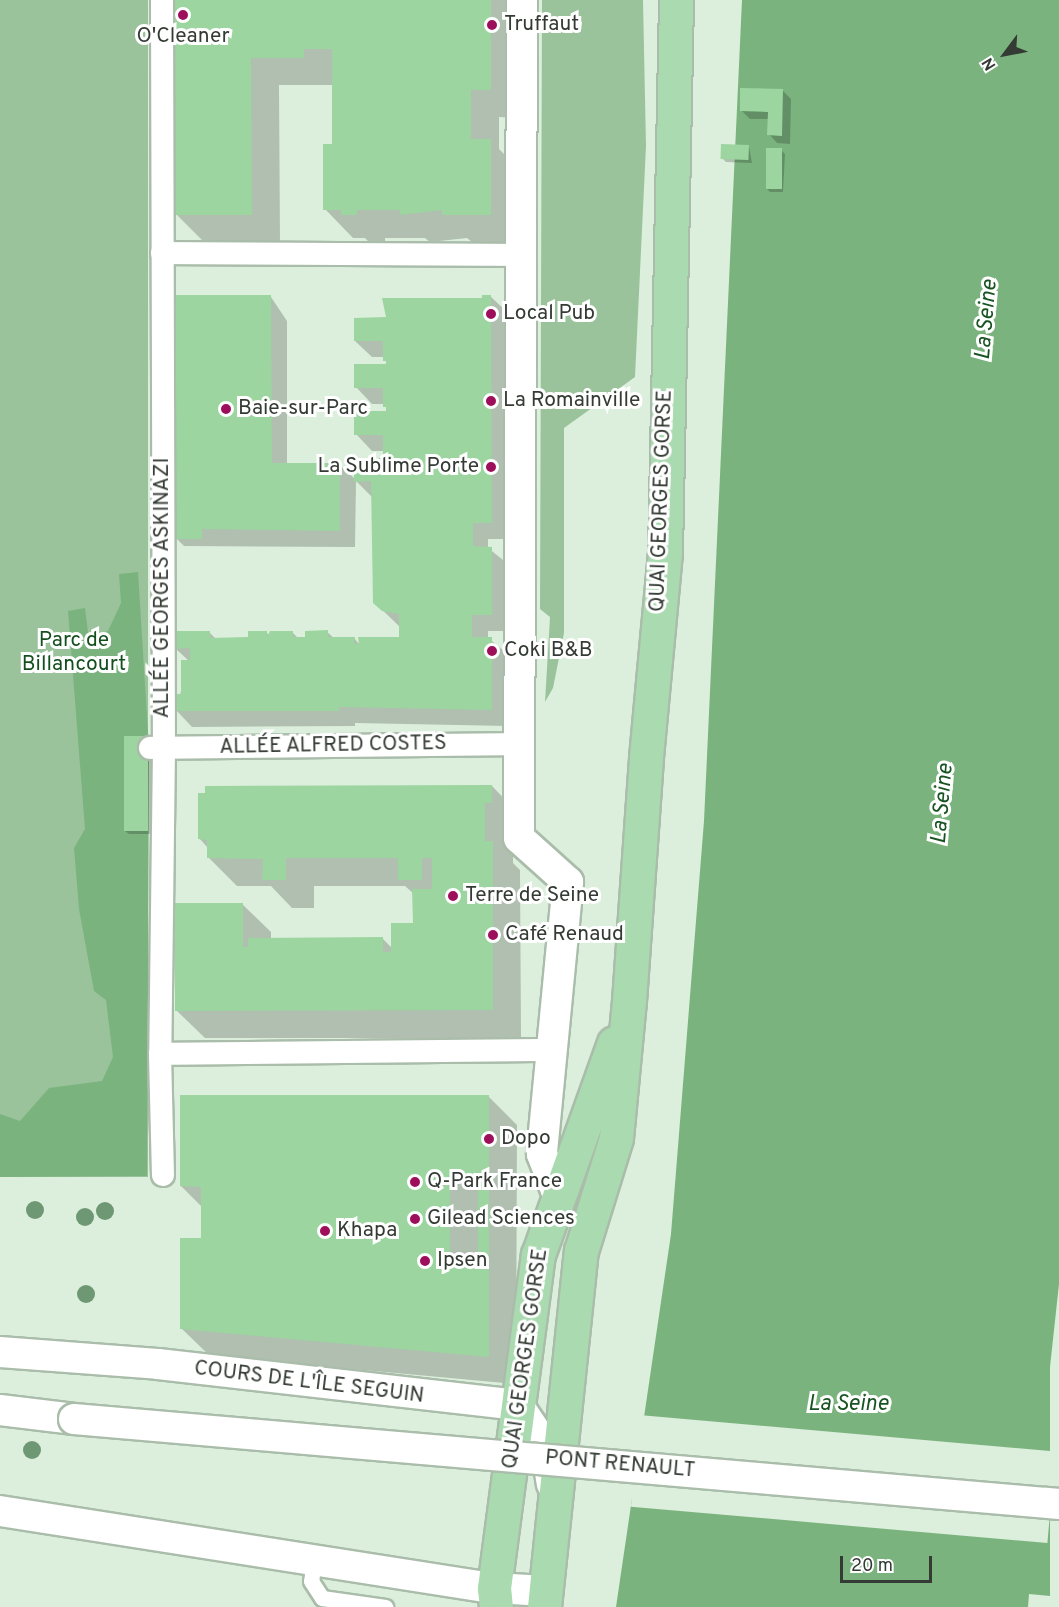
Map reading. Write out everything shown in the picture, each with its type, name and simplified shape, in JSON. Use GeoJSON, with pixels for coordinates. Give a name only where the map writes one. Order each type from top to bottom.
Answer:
{"type":"FeatureCollection","features":[{"type":"Feature","properties":{"kind":"main road","name":"QUAI GEORGES GORSE"},"geometry":{"type":"LineString","coordinates":[[545,1599],[581,1251],[616,1138],[629,1001],[665,553],[676,0]]}},
{"type":"Feature","properties":{"kind":"main road","name":"QUAI GEORGES GORSE"},"geometry":{"type":"LineString","coordinates":[[495,1597],[538,1255],[557,1193],[629,1001]]}},
{"type":"Feature","properties":{"kind":"street","name":"ALLÉE GEORGES ASKINAZI"},"geometry":{"type":"LineString","coordinates":[[162,0],[162,253],[156,748],[163,1175]]}},
{"type":"Feature","properties":{"kind":"street"},"geometry":{"type":"LineString","coordinates":[[522,0],[517,744],[519,838],[568,882],[542,1154],[557,1193]]}},
{"type":"Feature","properties":{"kind":"street"},"geometry":{"type":"LineString","coordinates":[[162,253],[521,255]]}},
{"type":"Feature","properties":{"kind":"street","name":"ALLÉE ALFRED COSTES"},"geometry":{"type":"LineString","coordinates":[[156,748],[517,744]]}},
{"type":"Feature","properties":{"kind":"street"},"geometry":{"type":"LineString","coordinates":[[160,1054],[553,1050]]}},
{"type":"Feature","properties":{"kind":"street","name":"COURS DE L'ÎLE SEGUIN"},"geometry":{"type":"LineString","coordinates":[[0,1352],[158,1364],[518,1405]]}},
{"type":"Feature","properties":{"kind":"street"},"geometry":{"type":"LineString","coordinates":[[518,1405],[546,1447],[554,1497]]}},
{"type":"Feature","properties":{"kind":"street","name":"PONT RENAULT"},"geometry":{"type":"LineString","coordinates":[[0,1411],[1059,1504]]}},
{"type":"Feature","properties":{"kind":"street"},"geometry":{"type":"LineString","coordinates":[[0,1511],[314,1558],[495,1597]]}},
{"type":"Feature","properties":{"kind":"street","name":"QUAI GEORGES GORSE"},"geometry":{"type":"LineString","coordinates":[[495,1597],[545,1599]]}},
{"type":"Feature","properties":{"kind":"lane"},"geometry":{"type":"LineString","coordinates":[[314,1558],[311,1581],[322,1598],[385,1607]]}},
{"type":"Feature","properties":{"kind":"green space","name":"Parc de Billancourt"},"geometry":{"type":"Polygon","coordinates":[[[0,0],[148,0],[148,1177],[0,1177],[0,0]]]}},
{"type":"Feature","properties":{"kind":"green space"},"geometry":{"type":"Polygon","coordinates":[[[542,0],[643,0],[646,146],[635,377],[564,428],[564,633],[553,688],[545,702],[550,617],[540,609],[542,0]]]}},
{"type":"Feature","properties":{"kind":"water","name":"La Seine"},"geometry":{"type":"Polygon","coordinates":[[[742,0],[1059,0],[1059,1284],[1050,1367],[1050,1596],[1029,1594],[1028,1607],[616,1607],[671,1234],[704,821],[742,0]]]}},
{"type":"Feature","properties":{"kind":"water"},"geometry":{"type":"Polygon","coordinates":[[[138,572],[149,748],[147,1176],[0,1177],[0,1114],[20,1121],[49,1088],[102,1081],[113,1057],[106,1000],[94,991],[79,909],[74,848],[85,829],[68,611],[85,608],[88,632],[93,636],[108,631],[121,603],[119,574],[138,572]]]}},
{"type":"Feature","properties":{"kind":"pier"},"geometry":{"type":"Polygon","coordinates":[[[639,1415],[1055,1451],[1047,1543],[631,1507],[639,1415]]]}},
{"type":"Feature","properties":{"kind":"building"},"geometry":{"type":"Polygon","coordinates":[[[174,0],[491,0],[491,90],[471,90],[471,139],[491,139],[491,215],[442,215],[442,210],[400,215],[400,210],[357,210],[357,215],[341,215],[341,210],[323,210],[323,144],[332,144],[332,49],[304,49],[304,58],[251,58],[252,215],[174,215],[174,0]]]}},
{"type":"Feature","properties":{"kind":"building"},"geometry":{"type":"Polygon","coordinates":[[[740,88],[783,89],[782,136],[767,135],[768,112],[740,111],[740,88]]]}},
{"type":"Feature","properties":{"kind":"building"},"geometry":{"type":"Polygon","coordinates":[[[721,144],[749,145],[748,160],[720,159],[721,144]]]}},
{"type":"Feature","properties":{"kind":"building"},"geometry":{"type":"Polygon","coordinates":[[[766,148],[782,148],[782,189],[766,189],[766,148]]]}},
{"type":"Feature","properties":{"kind":"building","name":"Baie-sur-Parc"},"geometry":{"type":"Polygon","coordinates":[[[174,295],[271,295],[272,463],[340,463],[340,531],[202,529],[202,539],[174,539],[174,295]]]}},
{"type":"Feature","properties":{"kind":"building"},"geometry":{"type":"Polygon","coordinates":[[[482,295],[491,295],[492,523],[473,523],[473,546],[492,547],[492,615],[472,615],[472,637],[492,637],[492,710],[339,707],[339,711],[175,711],[174,694],[181,694],[181,660],[190,660],[190,648],[174,649],[174,631],[210,631],[210,638],[248,637],[248,631],[267,631],[267,637],[270,631],[293,631],[293,637],[305,637],[305,631],[328,630],[328,637],[355,637],[354,644],[359,644],[358,637],[399,637],[399,614],[382,611],[373,603],[371,481],[354,482],[354,458],[386,458],[386,454],[383,454],[383,435],[354,435],[354,411],[386,411],[386,407],[383,407],[383,388],[354,388],[354,364],[386,364],[386,361],[383,361],[383,341],[354,341],[354,318],[386,317],[382,298],[482,298],[482,295]]]}},
{"type":"Feature","properties":{"kind":"building"},"geometry":{"type":"Polygon","coordinates":[[[124,736],[148,736],[148,831],[124,831],[124,736]]]}},
{"type":"Feature","properties":{"kind":"building","name":"Terre de Seine"},"geometry":{"type":"Polygon","coordinates":[[[492,785],[492,803],[485,803],[485,841],[493,841],[493,1010],[175,1011],[175,903],[243,903],[243,947],[248,947],[248,938],[383,937],[383,952],[391,952],[391,923],[413,923],[412,889],[432,889],[432,858],[422,858],[422,880],[398,880],[398,858],[286,858],[286,880],[262,880],[263,859],[207,858],[207,840],[198,839],[198,793],[205,793],[205,786],[492,785]]]}},
{"type":"Feature","properties":{"kind":"building","name":"Khapa"},"geometry":{"type":"Polygon","coordinates":[[[180,1095],[489,1095],[489,1357],[180,1329],[180,1238],[201,1238],[201,1187],[180,1186],[180,1095]],[[450,1182],[450,1265],[478,1267],[478,1182],[450,1182]]]}},
{"type":"Feature","properties":{"kind":"place","name":"O'Cleaner"},"geometry":{"type":"Point","coordinates":[183,15]}},
{"type":"Feature","properties":{"kind":"place","name":"Truffaut"},"geometry":{"type":"Point","coordinates":[492,25]}},
{"type":"Feature","properties":{"kind":"place","name":"Local Pub"},"geometry":{"type":"Point","coordinates":[491,314]}},
{"type":"Feature","properties":{"kind":"place","name":"La Romainville"},"geometry":{"type":"Point","coordinates":[491,401]}},
{"type":"Feature","properties":{"kind":"place","name":"Baie-sur-Parc"},"geometry":{"type":"Point","coordinates":[226,409]}},
{"type":"Feature","properties":{"kind":"place","name":"La Sublime Porte"},"geometry":{"type":"Point","coordinates":[491,467]}},
{"type":"Feature","properties":{"kind":"place","name":"Coki B&B"},"geometry":{"type":"Point","coordinates":[492,651]}},
{"type":"Feature","properties":{"kind":"place","name":"Terre de Seine"},"geometry":{"type":"Point","coordinates":[453,896]}},
{"type":"Feature","properties":{"kind":"place","name":"Café Renaud"},"geometry":{"type":"Point","coordinates":[493,935]}},
{"type":"Feature","properties":{"kind":"place","name":"Dopo"},"geometry":{"type":"Point","coordinates":[489,1139]}},
{"type":"Feature","properties":{"kind":"place","name":"Q-Park France"},"geometry":{"type":"Point","coordinates":[415,1182]}},
{"type":"Feature","properties":{"kind":"place","name":"Gilead Sciences"},"geometry":{"type":"Point","coordinates":[415,1219]}},
{"type":"Feature","properties":{"kind":"place","name":"Khapa"},"geometry":{"type":"Point","coordinates":[325,1231]}},
{"type":"Feature","properties":{"kind":"place","name":"Ipsen"},"geometry":{"type":"Point","coordinates":[425,1261]}}]}
